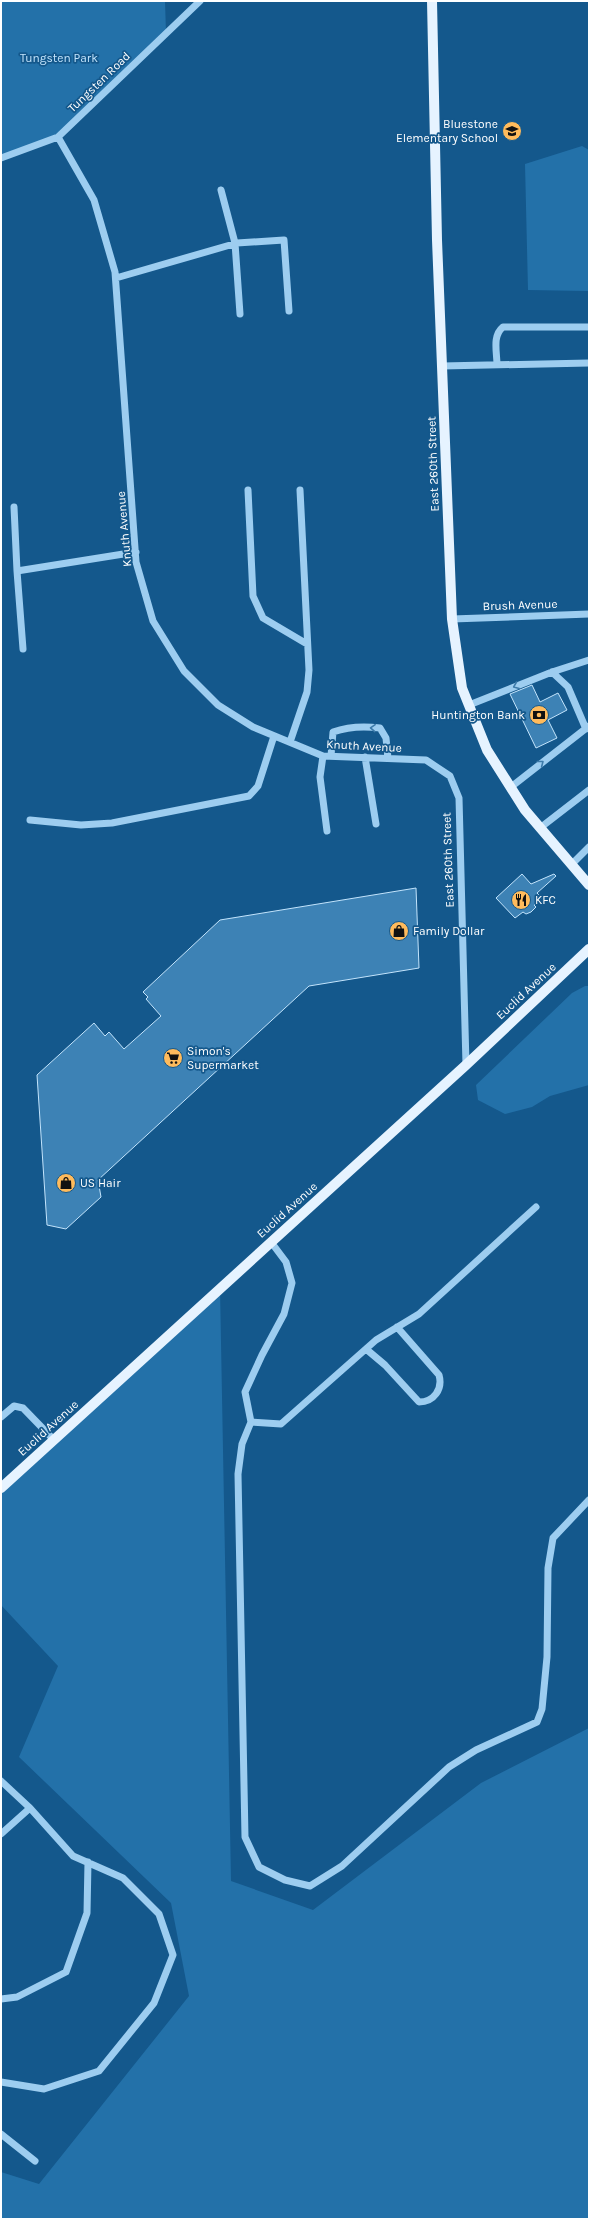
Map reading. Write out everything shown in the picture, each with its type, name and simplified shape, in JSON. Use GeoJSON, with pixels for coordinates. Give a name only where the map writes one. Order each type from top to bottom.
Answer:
{"type":"FeatureCollection","features":[{"type":"Feature","properties":{"kind":"main road","name":"East 260th Street"},"geometry":{"type":"LineString","coordinates":[[432,1],[437,240],[452,619],[462,688],[487,750],[510,787],[525,810],[589,885]]}},
{"type":"Feature","properties":{"kind":"main road","name":"Euclid Avenue"},"geometry":{"type":"LineString","coordinates":[[1,1488],[466,1065],[589,949]]}},
{"type":"Feature","properties":{"kind":"street","name":"Tungsten Road"},"geometry":{"type":"LineString","coordinates":[[1,158],[58,137],[200,1]]}},
{"type":"Feature","properties":{"kind":"street","name":"Knuth Avenue"},"geometry":{"type":"LineString","coordinates":[[58,137],[94,200],[116,278],[136,562],[153,621],[184,671],[218,706],[253,727],[327,756],[426,760],[450,776]]}},
{"type":"Feature","properties":{"kind":"street"},"geometry":{"type":"LineString","coordinates":[[221,190],[235,243],[240,314]]}},
{"type":"Feature","properties":{"kind":"street"},"geometry":{"type":"LineString","coordinates":[[116,278],[235,243],[284,240],[289,311]]}},
{"type":"Feature","properties":{"kind":"street"},"geometry":{"type":"LineString","coordinates":[[497,365],[496,337],[498,331],[503,327],[589,327]]}},
{"type":"Feature","properties":{"kind":"street"},"geometry":{"type":"LineString","coordinates":[[442,366],[589,363]]}},
{"type":"Feature","properties":{"kind":"street"},"geometry":{"type":"LineString","coordinates":[[248,490],[253,596],[263,618],[308,644]]}},
{"type":"Feature","properties":{"kind":"street"},"geometry":{"type":"LineString","coordinates":[[290,742],[307,692],[308,644],[300,490]]}},
{"type":"Feature","properties":{"kind":"street"},"geometry":{"type":"LineString","coordinates":[[14,506],[23,649]]}},
{"type":"Feature","properties":{"kind":"street"},"geometry":{"type":"LineString","coordinates":[[17,571],[136,552]]}},
{"type":"Feature","properties":{"kind":"street","name":"Brush Avenue"},"geometry":{"type":"LineString","coordinates":[[452,619],[589,614]]}},
{"type":"Feature","properties":{"kind":"street"},"geometry":{"type":"LineString","coordinates":[[469,705],[552,672],[589,660]]}},
{"type":"Feature","properties":{"kind":"street"},"geometry":{"type":"LineString","coordinates":[[510,787],[587,727],[568,687],[552,672]]}},
{"type":"Feature","properties":{"kind":"street"},"geometry":{"type":"LineString","coordinates":[[327,831],[320,777],[333,732],[348,728],[380,728],[386,738],[388,758]]}},
{"type":"Feature","properties":{"kind":"street"},"geometry":{"type":"LineString","coordinates":[[30,820],[81,825],[112,823],[249,796],[258,786],[274,736]]}},
{"type":"Feature","properties":{"kind":"street"},"geometry":{"type":"LineString","coordinates":[[365,758],[376,824]]}},
{"type":"Feature","properties":{"kind":"street","name":"East 260th Street"},"geometry":{"type":"LineString","coordinates":[[450,776],[459,798],[466,1065]]}},
{"type":"Feature","properties":{"kind":"street"},"geometry":{"type":"LineString","coordinates":[[540,828],[589,790]]}},
{"type":"Feature","properties":{"kind":"street"},"geometry":{"type":"LineString","coordinates":[[572,864],[589,847]]}},
{"type":"Feature","properties":{"kind":"street"},"geometry":{"type":"LineString","coordinates":[[251,1422],[280,1424],[376,1340],[419,1314],[536,1207]]}},
{"type":"Feature","properties":{"kind":"street"},"geometry":{"type":"LineString","coordinates":[[271,1242],[286,1262],[292,1283],[284,1314],[262,1355],[246,1392],[251,1422],[242,1444],[238,1474],[245,1837],[259,1867],[285,1880],[310,1886],[342,1866],[448,1767],[476,1750],[538,1722],[542,1709],[547,1657],[548,1568],[553,1538],[589,1500]]}},
{"type":"Feature","properties":{"kind":"street"},"geometry":{"type":"LineString","coordinates":[[366,1349],[384,1365],[419,1402],[431,1399],[439,1392],[439,1375],[397,1328]]}},
{"type":"Feature","properties":{"kind":"street"},"geometry":{"type":"LineString","coordinates":[[1,1417],[14,1406],[23,1408],[54,1440]]}},
{"type":"Feature","properties":{"kind":"street"},"geometry":{"type":"LineString","coordinates":[[1,1781],[30,1808],[72,1856],[123,1878],[159,1914],[173,1955],[154,2003],[99,2071],[44,2089],[1,2082]]}},
{"type":"Feature","properties":{"kind":"street"},"geometry":{"type":"LineString","coordinates":[[1,1834],[30,1808]]}},
{"type":"Feature","properties":{"kind":"street"},"geometry":{"type":"LineString","coordinates":[[1,1999],[17,1997],[66,1972],[87,1913],[88,1862]]}},
{"type":"Feature","properties":{"kind":"street"},"geometry":{"type":"LineString","coordinates":[[1,2134],[35,2161]]}},
{"type":"Feature","properties":{"kind":"green space","name":"Tungsten Park"},"geometry":{"type":"Polygon","coordinates":[[[1,1],[165,1],[166,33],[58,137],[1,158],[1,1]]]}},
{"type":"Feature","properties":{"kind":"green space"},"geometry":{"type":"Polygon","coordinates":[[[582,146],[589,150],[589,291],[528,290],[525,164],[582,146]]]}},
{"type":"Feature","properties":{"kind":"green space"},"geometry":{"type":"Polygon","coordinates":[[[585,986],[589,986],[589,1085],[550,1096],[532,1107],[505,1114],[478,1100],[476,1085],[572,993],[585,986]]]}},
{"type":"Feature","properties":{"kind":"green space"},"geometry":{"type":"Polygon","coordinates":[[[220,1288],[231,1881],[313,1910],[481,1783],[589,1728],[589,2219],[1,2219],[1,2172],[39,2184],[189,1996],[171,1903],[19,1757],[58,1666],[1,1605],[1,1488],[220,1288]]]}},
{"type":"Feature","properties":{"kind":"building","name":"Huntington Bank"},"geometry":{"type":"Polygon","coordinates":[[[532,685],[540,702],[558,693],[567,710],[548,720],[557,738],[536,748],[510,694],[532,685]]]}},
{"type":"Feature","properties":{"kind":"building"},"geometry":{"type":"Polygon","coordinates":[[[522,874],[531,884],[554,874],[556,876],[537,893],[542,898],[534,905],[536,907],[531,912],[526,914],[523,912],[515,918],[496,898],[522,874]]]}},
{"type":"Feature","properties":{"kind":"building"},"geometry":{"type":"Polygon","coordinates":[[[416,888],[419,968],[309,986],[98,1180],[101,1197],[66,1229],[47,1225],[37,1075],[94,1023],[105,1036],[109,1032],[124,1049],[161,1016],[146,999],[148,997],[143,992],[220,920],[416,888]]]}},
{"type":"Feature","properties":{"kind":"place","name":"Bluestone Elementary School"},"geometry":{"type":"Point","coordinates":[512,131]}},
{"type":"Feature","properties":{"kind":"place","name":"Huntington Bank"},"geometry":{"type":"Point","coordinates":[539,715]}},
{"type":"Feature","properties":{"kind":"place","name":"KFC"},"geometry":{"type":"Point","coordinates":[521,900]}},
{"type":"Feature","properties":{"kind":"place","name":"Family Dollar"},"geometry":{"type":"Point","coordinates":[399,931]}},
{"type":"Feature","properties":{"kind":"place","name":"Simon's Supermarket"},"geometry":{"type":"Point","coordinates":[173,1058]}},
{"type":"Feature","properties":{"kind":"place","name":"US Hair"},"geometry":{"type":"Point","coordinates":[66,1183]}}]}
